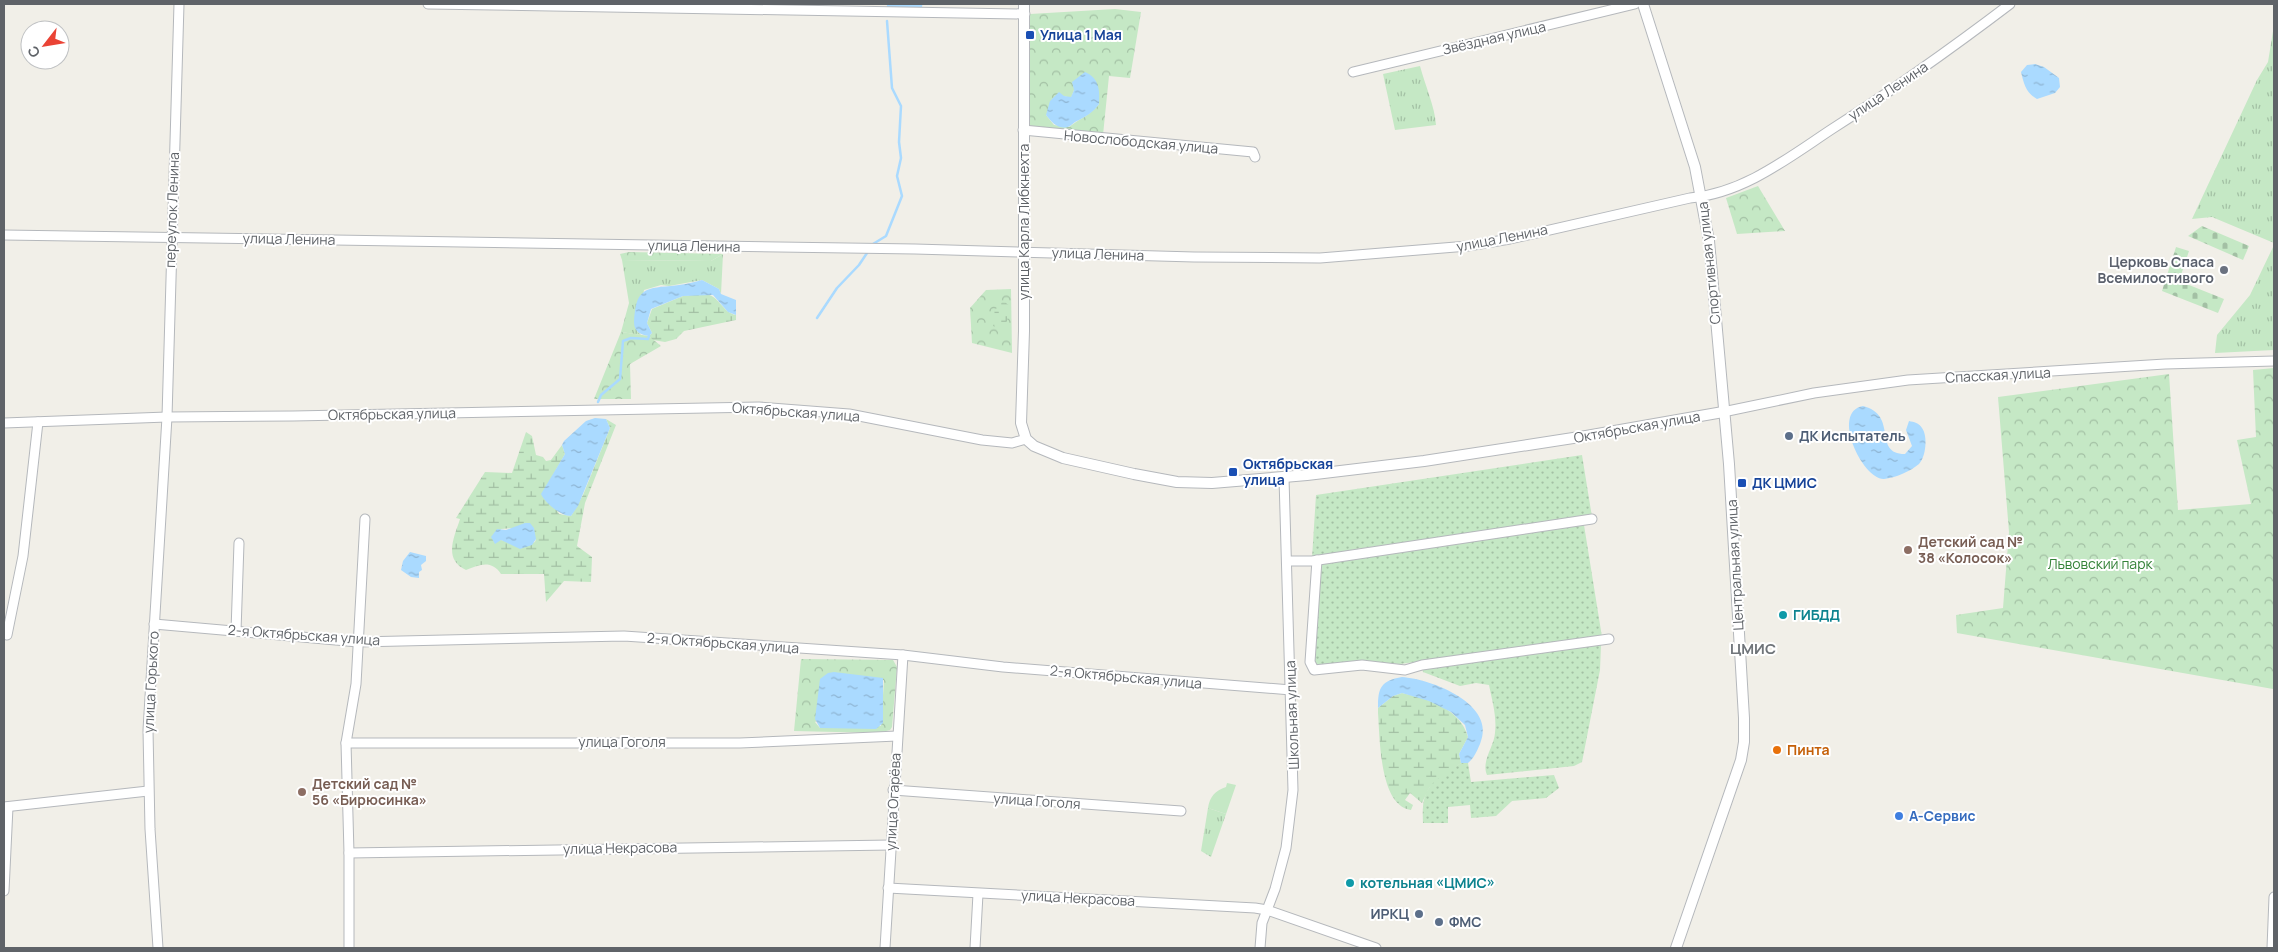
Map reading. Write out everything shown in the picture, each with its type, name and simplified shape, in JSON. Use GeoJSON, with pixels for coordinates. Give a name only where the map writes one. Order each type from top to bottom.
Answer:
{"type":"FeatureCollection","features":[{"type":"Feature","properties":{"kind":"street","name":"переулок Ленина"},"geometry":{"type":"LineString","coordinates":[[167,416],[179,4]]}},
{"type":"Feature","properties":{"kind":"street"},"geometry":{"type":"LineString","coordinates":[[428,4],[1024,9]]}},
{"type":"Feature","properties":{"kind":"street","name":"Звёздная улица"},"geometry":{"type":"LineString","coordinates":[[1353,72],[1635,4]]}},
{"type":"Feature","properties":{"kind":"street","name":"Спортивная улица"},"geometry":{"type":"LineString","coordinates":[[1643,4],[1695,167],[1702,197],[1710,248],[1723,412]]}},
{"type":"Feature","properties":{"kind":"street","name":"улица Ленина"},"geometry":{"type":"LineString","coordinates":[[4,235],[1024,251],[1279,259],[1405,253],[1503,240],[1719,194],[1741,185],[1780,163],[1928,64],[2010,4]]}},
{"type":"Feature","properties":{"kind":"street","name":"улица Карла Либкнехта"},"geometry":{"type":"LineString","coordinates":[[1024,9],[1024,331],[1021,423],[1026,439]]}},
{"type":"Feature","properties":{"kind":"street","name":"Новослободская улица"},"geometry":{"type":"LineString","coordinates":[[1023,130],[1253,152],[1255,157]]}},
{"type":"Feature","properties":{"kind":"street","name":"Спасская улица"},"geometry":{"type":"LineString","coordinates":[[1723,412],[1814,393],[1908,380],[2165,364],[2274,361]]}},
{"type":"Feature","properties":{"kind":"street","name":"Октябрьская улица"},"geometry":{"type":"LineString","coordinates":[[4,423],[167,416],[303,416],[758,407],[856,415],[982,440],[1012,443],[1026,439],[1044,451],[1063,458],[1177,482],[1212,483],[1284,478],[1480,452],[1723,412]]}},
{"type":"Feature","properties":{"kind":"street","name":"Центральная улица"},"geometry":{"type":"LineString","coordinates":[[1676,948],[1739,769],[1744,742],[1730,473],[1723,412]]}},
{"type":"Feature","properties":{"kind":"street","name":"улица Горького"},"geometry":{"type":"LineString","coordinates":[[158,948],[148,791],[148,730],[167,416]]}},
{"type":"Feature","properties":{"kind":"street"},"geometry":{"type":"LineString","coordinates":[[7,635],[23,556],[38,422]]}},
{"type":"Feature","properties":{"kind":"street","name":"Школьная улица"},"geometry":{"type":"LineString","coordinates":[[1260,948],[1262,923],[1286,848],[1292,808],[1294,768],[1284,478]]}},
{"type":"Feature","properties":{"kind":"street"},"geometry":{"type":"LineString","coordinates":[[349,948],[346,743],[356,684],[365,519]]}},
{"type":"Feature","properties":{"kind":"street"},"geometry":{"type":"LineString","coordinates":[[1287,562],[1317,560],[1592,519]]}},
{"type":"Feature","properties":{"kind":"street"},"geometry":{"type":"LineString","coordinates":[[236,631],[239,543]]}},
{"type":"Feature","properties":{"kind":"street"},"geometry":{"type":"LineString","coordinates":[[1317,560],[1310,662],[1314,670],[1362,665],[1405,670],[1422,665],[1609,639]]}},
{"type":"Feature","properties":{"kind":"street","name":"2-я Октябрьская улица"},"geometry":{"type":"LineString","coordinates":[[154,624],[358,642],[624,636],[903,656],[1003,667],[1291,690]]}},
{"type":"Feature","properties":{"kind":"street","name":"улица Огарёва"},"geometry":{"type":"LineString","coordinates":[[885,948],[893,790],[903,656]]}},
{"type":"Feature","properties":{"kind":"street","name":"улица Гоголя"},"geometry":{"type":"LineString","coordinates":[[346,743],[740,743],[897,736]]}},
{"type":"Feature","properties":{"kind":"street","name":"улица Гоголя"},"geometry":{"type":"LineString","coordinates":[[893,790],[1181,812]]}},
{"type":"Feature","properties":{"kind":"street"},"geometry":{"type":"LineString","coordinates":[[4,891],[6,807],[148,791]]}},
{"type":"Feature","properties":{"kind":"street","name":"улица Некрасова"},"geometry":{"type":"LineString","coordinates":[[349,853],[890,845]]}},
{"type":"Feature","properties":{"kind":"street","name":"улица Некрасова"},"geometry":{"type":"LineString","coordinates":[[888,888],[1267,910],[1376,948]]}},
{"type":"Feature","properties":{"kind":"street"},"geometry":{"type":"LineString","coordinates":[[975,948],[978,894]]}},
{"type":"Feature","properties":{"kind":"street"},"geometry":{"type":"LineString","coordinates":[[2272,948],[2274,897]]}},
{"type":"Feature","properties":{"kind":"green space"},"geometry":{"type":"Polygon","coordinates":[[[1115,9],[1141,12],[1130,78],[1109,76],[1103,135],[1029,127],[1030,14],[1115,9]],[[1074,90],[1071,98],[1064,96],[1046,115],[1054,125],[1069,127],[1089,114],[1099,104],[1074,90]]]}},
{"type":"Feature","properties":{"kind":"green space"},"geometry":{"type":"Polygon","coordinates":[[[2274,25],[2274,243],[2212,217],[2192,219],[2257,80],[2268,62],[2274,25]]]}},
{"type":"Feature","properties":{"kind":"green space"},"geometry":{"type":"Polygon","coordinates":[[[1420,66],[1432,103],[1436,125],[1395,130],[1383,74],[1420,66]]]}},
{"type":"Feature","properties":{"kind":"green space"},"geometry":{"type":"Polygon","coordinates":[[[1758,186],[1785,231],[1737,234],[1726,198],[1758,186]]]}},
{"type":"Feature","properties":{"kind":"green space"},"geometry":{"type":"Polygon","coordinates":[[[2202,226],[2249,246],[2243,260],[2188,236],[2202,226]]]}},
{"type":"Feature","properties":{"kind":"green space"},"geometry":{"type":"Polygon","coordinates":[[[2274,245],[2274,350],[2215,353],[2217,335],[2250,295],[2274,245]]]}},
{"type":"Feature","properties":{"kind":"green space"},"geometry":{"type":"Polygon","coordinates":[[[2176,247],[2189,251],[2179,281],[2224,299],[2218,313],[2162,291],[2176,247]]]}},
{"type":"Feature","properties":{"kind":"green space"},"geometry":{"type":"Polygon","coordinates":[[[629,252],[723,254],[711,261],[622,260],[620,254],[629,252]]]}},
{"type":"Feature","properties":{"kind":"green space"},"geometry":{"type":"Polygon","coordinates":[[[723,254],[721,294],[719,289],[702,280],[669,286],[661,285],[644,290],[637,331],[641,335],[621,332],[629,303],[622,260],[711,261],[723,254]]]}},
{"type":"Feature","properties":{"kind":"green space"},"geometry":{"type":"Polygon","coordinates":[[[1011,289],[1012,353],[972,343],[970,308],[986,290],[1011,289]]]}},
{"type":"Feature","properties":{"kind":"green space"},"geometry":{"type":"Polygon","coordinates":[[[706,294],[736,315],[736,320],[684,331],[676,339],[665,342],[653,340],[649,336],[652,333],[647,323],[652,309],[683,296],[706,294]]]}},
{"type":"Feature","properties":{"kind":"green space"},"geometry":{"type":"Polygon","coordinates":[[[1003,301],[1010,306],[1007,321],[1002,328],[996,328],[992,325],[995,310],[1003,301]]]}},
{"type":"Feature","properties":{"kind":"green space"},"geometry":{"type":"Polygon","coordinates":[[[621,332],[649,336],[661,346],[630,364],[631,399],[594,399],[621,332]]]}},
{"type":"Feature","properties":{"kind":"green space","name":"Львовский парк"},"geometry":{"type":"Polygon","coordinates":[[[2274,368],[2273,689],[1957,633],[1956,615],[2003,608],[2009,532],[1998,397],[2169,374],[2178,510],[2251,504],[2237,440],[2256,437],[2253,370],[2274,368]]]}},
{"type":"Feature","properties":{"kind":"green space"},"geometry":{"type":"Polygon","coordinates":[[[606,419],[616,425],[585,503],[577,546],[592,557],[591,582],[564,581],[546,602],[544,574],[501,574],[490,565],[485,564],[466,570],[459,565],[452,554],[453,541],[460,519],[456,518],[485,472],[512,473],[526,432],[532,436],[536,455],[543,457],[546,461],[551,460],[562,445],[565,454],[545,489],[559,514],[571,516],[583,495],[610,428],[606,419]],[[512,528],[501,529],[497,541],[501,540],[523,547],[535,542],[536,539],[512,528]]]}},
{"type":"Feature","properties":{"kind":"green space"},"geometry":{"type":"Polygon","coordinates":[[[1582,455],[1592,517],[1356,549],[1312,558],[1316,495],[1582,455]]]}},
{"type":"Feature","properties":{"kind":"green space"},"geometry":{"type":"Polygon","coordinates":[[[1584,525],[1602,637],[1400,664],[1361,661],[1324,667],[1314,666],[1319,562],[1584,525]]]}},
{"type":"Feature","properties":{"kind":"green space"},"geometry":{"type":"Polygon","coordinates":[[[1601,645],[1600,670],[1582,762],[1574,766],[1487,775],[1486,764],[1494,738],[1495,727],[1494,709],[1489,685],[1476,683],[1460,686],[1423,672],[1422,668],[1601,645]]]}},
{"type":"Feature","properties":{"kind":"green space"},"geometry":{"type":"Polygon","coordinates":[[[801,659],[893,660],[897,667],[892,727],[890,730],[878,733],[794,731],[801,659]],[[884,680],[815,722],[820,728],[881,726],[884,680]]]}},
{"type":"Feature","properties":{"kind":"green space"},"geometry":{"type":"Polygon","coordinates":[[[1402,693],[1442,706],[1458,719],[1468,737],[1459,754],[1461,763],[1429,788],[1422,803],[1410,793],[1405,800],[1413,805],[1411,810],[1400,806],[1393,797],[1387,784],[1381,753],[1378,708],[1393,696],[1402,693]]]}},
{"type":"Feature","properties":{"kind":"green space"},"geometry":{"type":"Polygon","coordinates":[[[1461,763],[1468,763],[1471,782],[1554,775],[1559,788],[1546,798],[1512,801],[1496,816],[1471,818],[1470,805],[1448,807],[1448,823],[1423,823],[1426,793],[1435,781],[1461,763]]]}},
{"type":"Feature","properties":{"kind":"green space"},"geometry":{"type":"Polygon","coordinates":[[[1227,783],[1236,785],[1226,814],[1208,808],[1214,794],[1226,787],[1227,783]]]}},
{"type":"Feature","properties":{"kind":"green space"},"geometry":{"type":"Polygon","coordinates":[[[1208,808],[1226,814],[1211,857],[1201,851],[1208,808]]]}},
{"type":"Feature","properties":{"kind":"water"},"geometry":{"type":"Polygon","coordinates":[[[2035,64],[2044,67],[2059,78],[2060,87],[2055,93],[2037,99],[2028,91],[2021,72],[2027,65],[2035,64]]]}},
{"type":"Feature","properties":{"kind":"water"},"geometry":{"type":"Polygon","coordinates":[[[1085,72],[1098,85],[1099,104],[1089,114],[1070,126],[1063,128],[1056,125],[1046,115],[1050,101],[1059,92],[1064,96],[1071,97],[1074,90],[1072,82],[1085,72]]]}},
{"type":"Feature","properties":{"kind":"water"},"geometry":{"type":"Polygon","coordinates":[[[702,280],[719,289],[721,294],[736,300],[736,315],[728,312],[713,295],[683,296],[651,309],[647,323],[652,333],[649,336],[637,331],[634,325],[635,312],[642,293],[653,288],[702,280]]]}},
{"type":"Feature","properties":{"kind":"water"},"geometry":{"type":"Polygon","coordinates":[[[1863,406],[1874,411],[1880,417],[1890,448],[1895,452],[1905,454],[1912,446],[1906,430],[1909,421],[1921,426],[1925,436],[1925,446],[1923,457],[1919,464],[1903,474],[1884,479],[1867,469],[1853,445],[1849,420],[1854,411],[1863,406]]]}},
{"type":"Feature","properties":{"kind":"water"},"geometry":{"type":"Polygon","coordinates":[[[595,418],[606,419],[610,428],[578,506],[571,516],[563,514],[546,501],[541,494],[565,454],[562,445],[564,441],[586,421],[595,418]]]}},
{"type":"Feature","properties":{"kind":"water"},"geometry":{"type":"Polygon","coordinates":[[[530,523],[534,528],[536,539],[532,545],[520,549],[501,540],[495,544],[491,537],[497,529],[506,530],[530,523]]]}},
{"type":"Feature","properties":{"kind":"water"},"geometry":{"type":"Polygon","coordinates":[[[410,552],[426,556],[426,561],[421,565],[422,570],[419,572],[419,578],[411,577],[401,570],[403,561],[410,552]]]}},
{"type":"Feature","properties":{"kind":"water"},"geometry":{"type":"Polygon","coordinates":[[[834,672],[883,678],[883,723],[876,729],[820,728],[815,719],[820,679],[828,673],[834,672]]]}},
{"type":"Feature","properties":{"kind":"water"},"geometry":{"type":"Polygon","coordinates":[[[1402,677],[1429,683],[1444,689],[1459,696],[1471,706],[1479,717],[1483,730],[1480,744],[1474,757],[1468,763],[1461,763],[1459,754],[1468,737],[1465,725],[1451,712],[1429,701],[1402,693],[1393,696],[1378,708],[1382,686],[1389,681],[1402,677]]]}},
{"type":"Feature","properties":{"kind":"waterway"},"geometry":{"type":"LineString","coordinates":[[888,6],[921,6],[921,4]]}},
{"type":"Feature","properties":{"kind":"waterway"},"geometry":{"type":"LineString","coordinates":[[873,244],[886,236],[902,196],[897,176],[901,158],[899,142],[901,106],[892,88],[887,21]]}},
{"type":"Feature","properties":{"kind":"waterway"},"geometry":{"type":"LineString","coordinates":[[817,318],[837,288],[859,265],[867,253]]}},
{"type":"Feature","properties":{"kind":"waterway"},"geometry":{"type":"LineString","coordinates":[[598,402],[601,395],[620,379],[623,341],[631,338],[648,339],[649,336]]}},
{"type":"Feature","properties":{"kind":"place","name":"Улица 1 Мая"},"geometry":{"type":"Point","coordinates":[1030,35]}},
{"type":"Feature","properties":{"kind":"place","name":"Церковь Спаса Всемилостивого"},"geometry":{"type":"Point","coordinates":[2224,270]}},
{"type":"Feature","properties":{"kind":"place","name":"ДК Испытатель"},"geometry":{"type":"Point","coordinates":[1789,436]}},
{"type":"Feature","properties":{"kind":"place","name":"Октябрьская улица"},"geometry":{"type":"Point","coordinates":[1233,472]}},
{"type":"Feature","properties":{"kind":"place","name":"ДК ЦМИС"},"geometry":{"type":"Point","coordinates":[1742,483]}},
{"type":"Feature","properties":{"kind":"place","name":"Детский сад № 38 «Колосок»"},"geometry":{"type":"Point","coordinates":[1908,550]}},
{"type":"Feature","properties":{"kind":"place","name":"ГИБДД"},"geometry":{"type":"Point","coordinates":[1783,615]}},
{"type":"Feature","properties":{"kind":"place","name":"Пинта"},"geometry":{"type":"Point","coordinates":[1777,750]}},
{"type":"Feature","properties":{"kind":"place","name":"Детский сад № 56 «Бирюсинка»"},"geometry":{"type":"Point","coordinates":[302,792]}},
{"type":"Feature","properties":{"kind":"place","name":"A-Сервис"},"geometry":{"type":"Point","coordinates":[1899,816]}},
{"type":"Feature","properties":{"kind":"place","name":"котельная «ЦМИС»"},"geometry":{"type":"Point","coordinates":[1350,883]}},
{"type":"Feature","properties":{"kind":"place","name":"ИРКЦ"},"geometry":{"type":"Point","coordinates":[1419,914]}},
{"type":"Feature","properties":{"kind":"place","name":"ФМС"},"geometry":{"type":"Point","coordinates":[1439,922]}},
{"type":"Feature","properties":{"kind":"district","name":"ЦМИС"},"geometry":{"type":"Point","coordinates":[1753,649]}}]}
